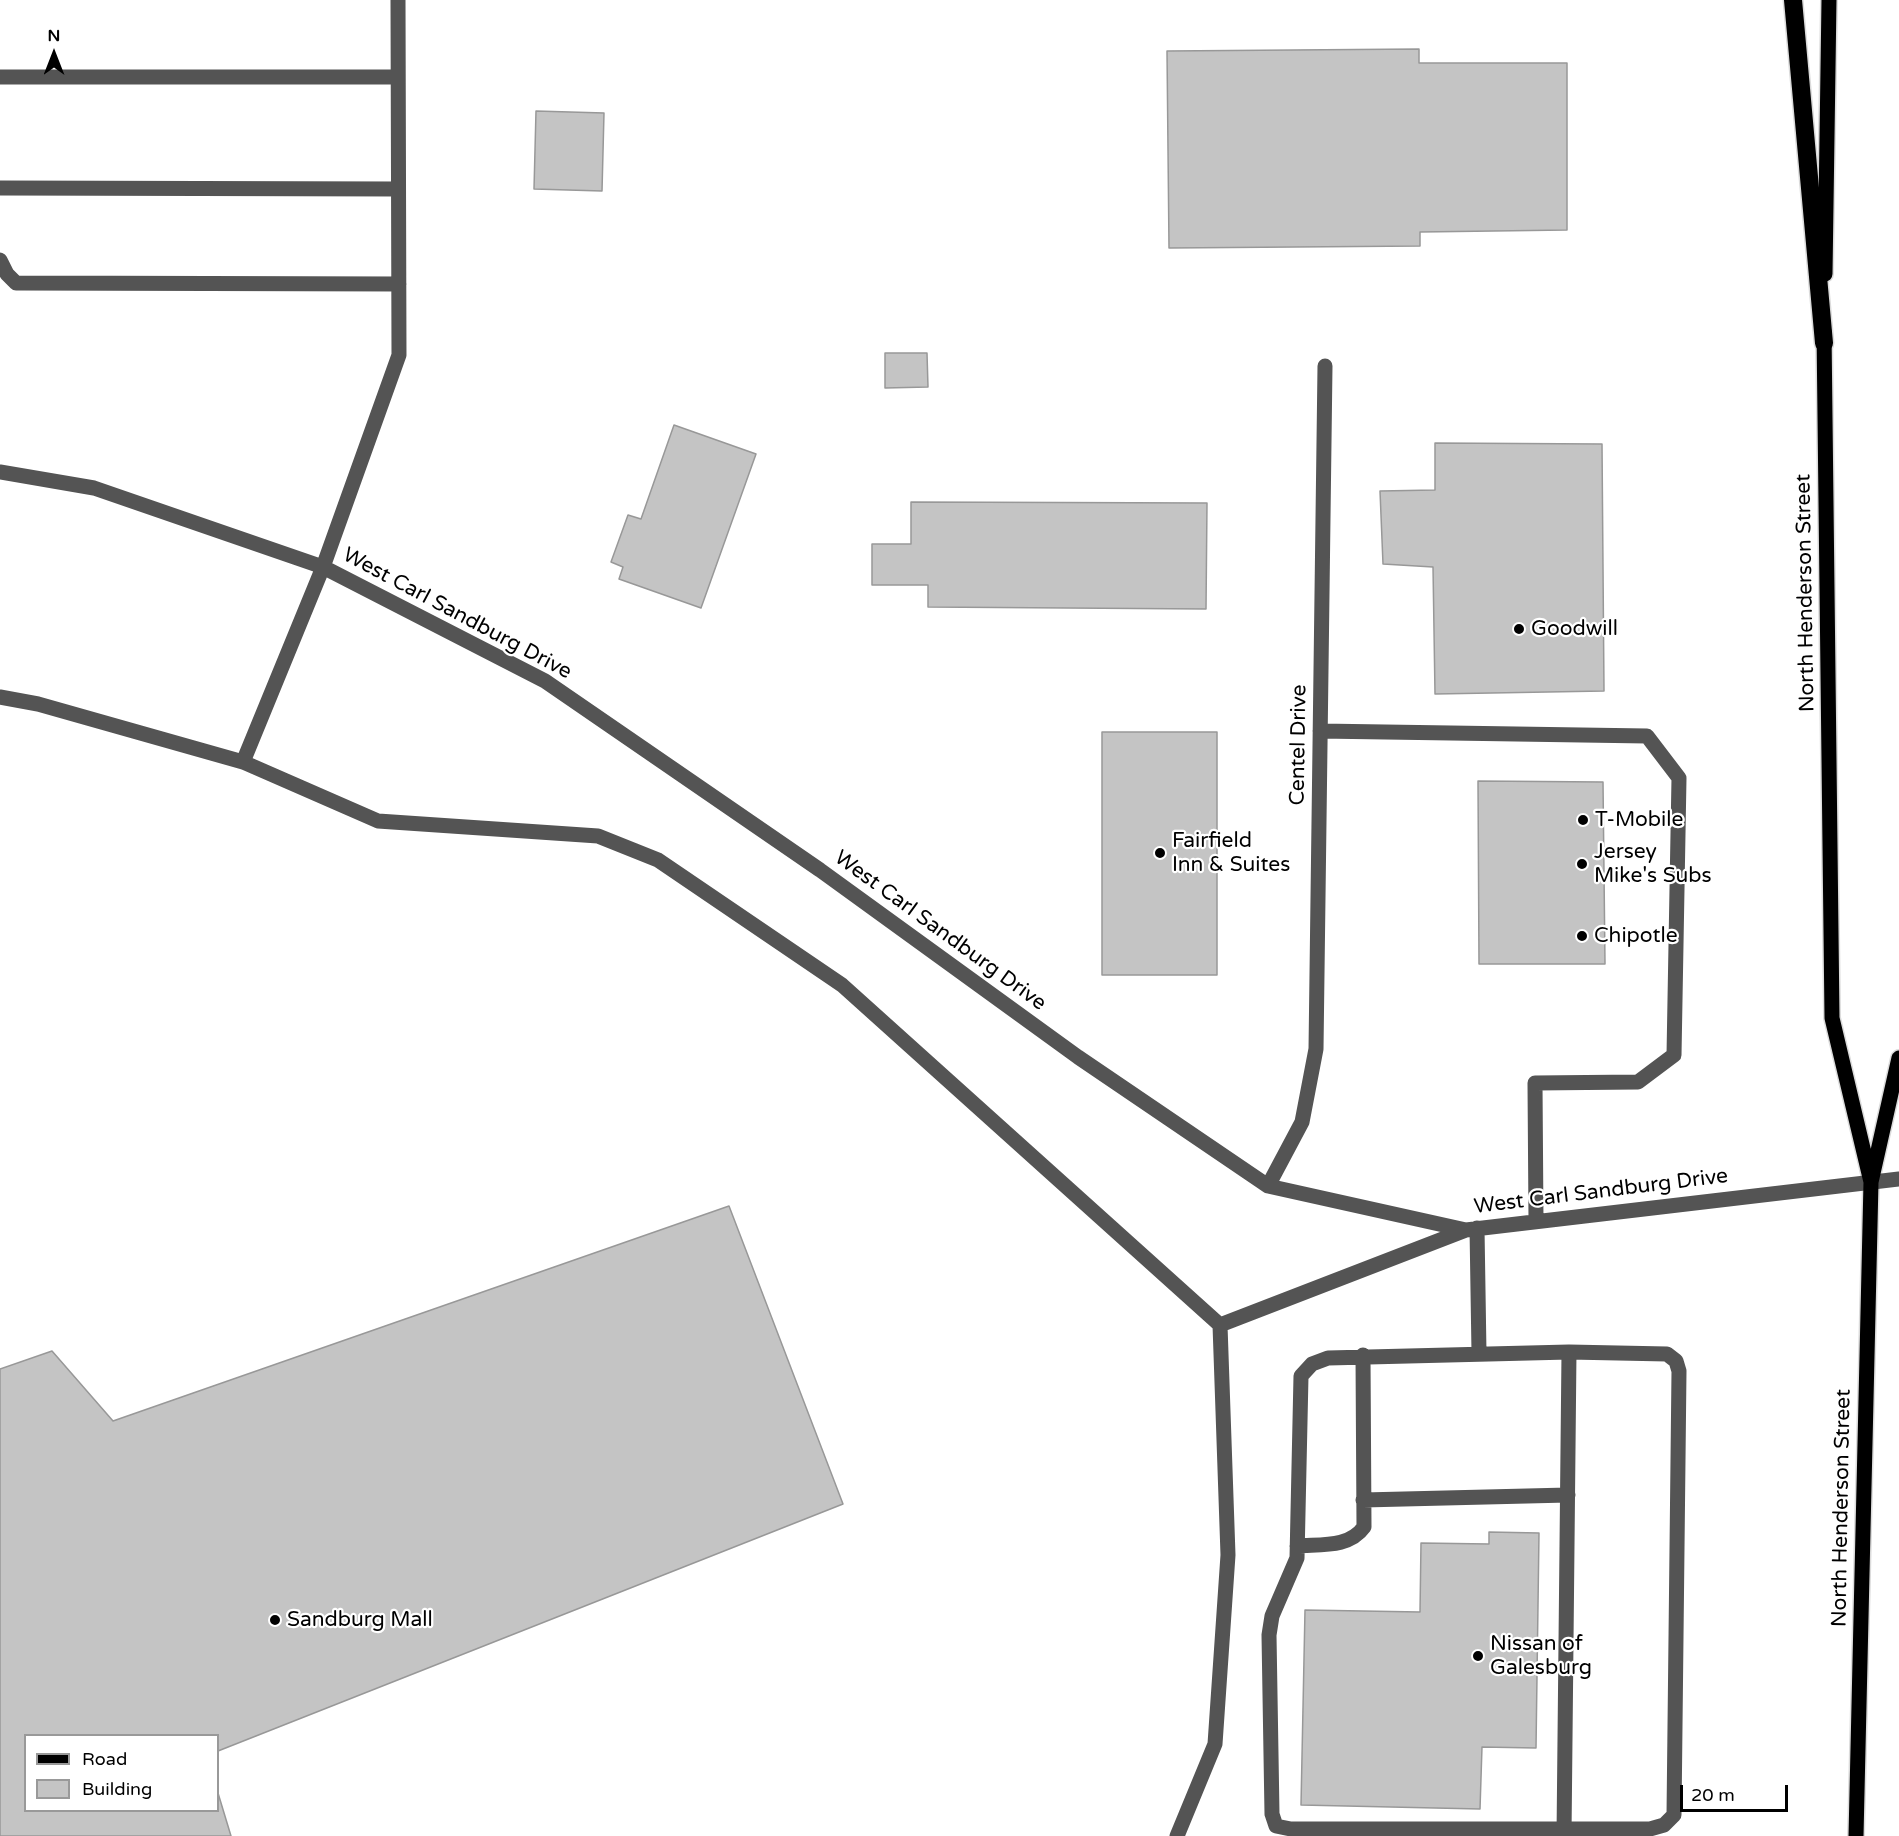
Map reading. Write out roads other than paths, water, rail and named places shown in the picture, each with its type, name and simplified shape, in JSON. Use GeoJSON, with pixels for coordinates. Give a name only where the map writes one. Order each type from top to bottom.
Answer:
{"type":"FeatureCollection","features":[{"type":"Feature","properties":{"kind":"highway"},"geometry":{"type":"LineString","coordinates":[[1793,0],[1824,343]]}},
{"type":"Feature","properties":{"kind":"main road","name":"North Henderson Street"},"geometry":{"type":"LineString","coordinates":[[1829,0],[1824,343],[1832,1018],[1871,1182]]}},
{"type":"Feature","properties":{"kind":"main road","name":"North Henderson Street"},"geometry":{"type":"LineString","coordinates":[[1856,1836],[1871,1182],[1899,1058]]}},
{"type":"Feature","properties":{"kind":"street"},"geometry":{"type":"LineString","coordinates":[[243,762],[323,567],[399,355],[398,0]]}},
{"type":"Feature","properties":{"kind":"street"},"geometry":{"type":"LineString","coordinates":[[0,77],[398,77]]}},
{"type":"Feature","properties":{"kind":"street"},"geometry":{"type":"LineString","coordinates":[[0,198],[0,188],[398,189]]}},
{"type":"Feature","properties":{"kind":"street"},"geometry":{"type":"LineString","coordinates":[[0,260],[7,274],[16,283],[399,284]]}},
{"type":"Feature","properties":{"kind":"street","name":"Centel Drive"},"geometry":{"type":"LineString","coordinates":[[1268,1186],[1302,1122],[1316,1049],[1325,366]]}},
{"type":"Feature","properties":{"kind":"street","name":"West Carl Sandburg Drive"},"geometry":{"type":"LineString","coordinates":[[0,472],[94,488],[323,567],[545,681],[810,864],[1078,1057],[1268,1186],[1471,1229],[1899,1179]]}},
{"type":"Feature","properties":{"kind":"street"},"geometry":{"type":"LineString","coordinates":[[0,697],[38,704],[243,762],[378,821],[598,836],[658,860],[842,985],[1220,1325],[1228,1555],[1215,1744],[1177,1836]]}},
{"type":"Feature","properties":{"kind":"street"},"geometry":{"type":"LineString","coordinates":[[1320,731],[1647,736],[1679,778],[1674,1055],[1638,1082],[1535,1083],[1536,1221]]}},
{"type":"Feature","properties":{"kind":"street"},"geometry":{"type":"LineString","coordinates":[[1220,1325],[1471,1229],[1479,1353]]}},
{"type":"Feature","properties":{"kind":"street"},"geometry":{"type":"LineString","coordinates":[[1564,1833],[1569,1352]]}},
{"type":"Feature","properties":{"kind":"street"},"geometry":{"type":"LineString","coordinates":[[1569,1352],[1667,1354],[1676,1361],[1679,1371],[1674,1815],[1664,1825],[1650,1829],[1564,1833],[1291,1829],[1276,1826],[1272,1814],[1269,1635],[1272,1616],[1297,1558],[1301,1376],[1312,1364],[1328,1358],[1363,1355],[1569,1352]]}},
{"type":"Feature","properties":{"kind":"street"},"geometry":{"type":"LineString","coordinates":[[1297,1546],[1347,1542],[1358,1535],[1364,1527],[1363,1355]]}},
{"type":"Feature","properties":{"kind":"street"},"geometry":{"type":"LineString","coordinates":[[1363,1500],[1568,1495]]}},
{"type":"Feature","properties":{"kind":"place","name":"Goodwill"},"geometry":{"type":"Point","coordinates":[1519,629]}},
{"type":"Feature","properties":{"kind":"place","name":"T-Mobile"},"geometry":{"type":"Point","coordinates":[1583,820]}},
{"type":"Feature","properties":{"kind":"place","name":"Fairfield Inn & Suites"},"geometry":{"type":"Point","coordinates":[1160,853]}},
{"type":"Feature","properties":{"kind":"place","name":"Jersey Mike's Subs"},"geometry":{"type":"Point","coordinates":[1582,864]}},
{"type":"Feature","properties":{"kind":"place","name":"Chipotle"},"geometry":{"type":"Point","coordinates":[1582,936]}},
{"type":"Feature","properties":{"kind":"place","name":"Sandburg Mall"},"geometry":{"type":"Point","coordinates":[275,1620]}},
{"type":"Feature","properties":{"kind":"place","name":"Nissan of Galesburg"},"geometry":{"type":"Point","coordinates":[1478,1656]}}]}
